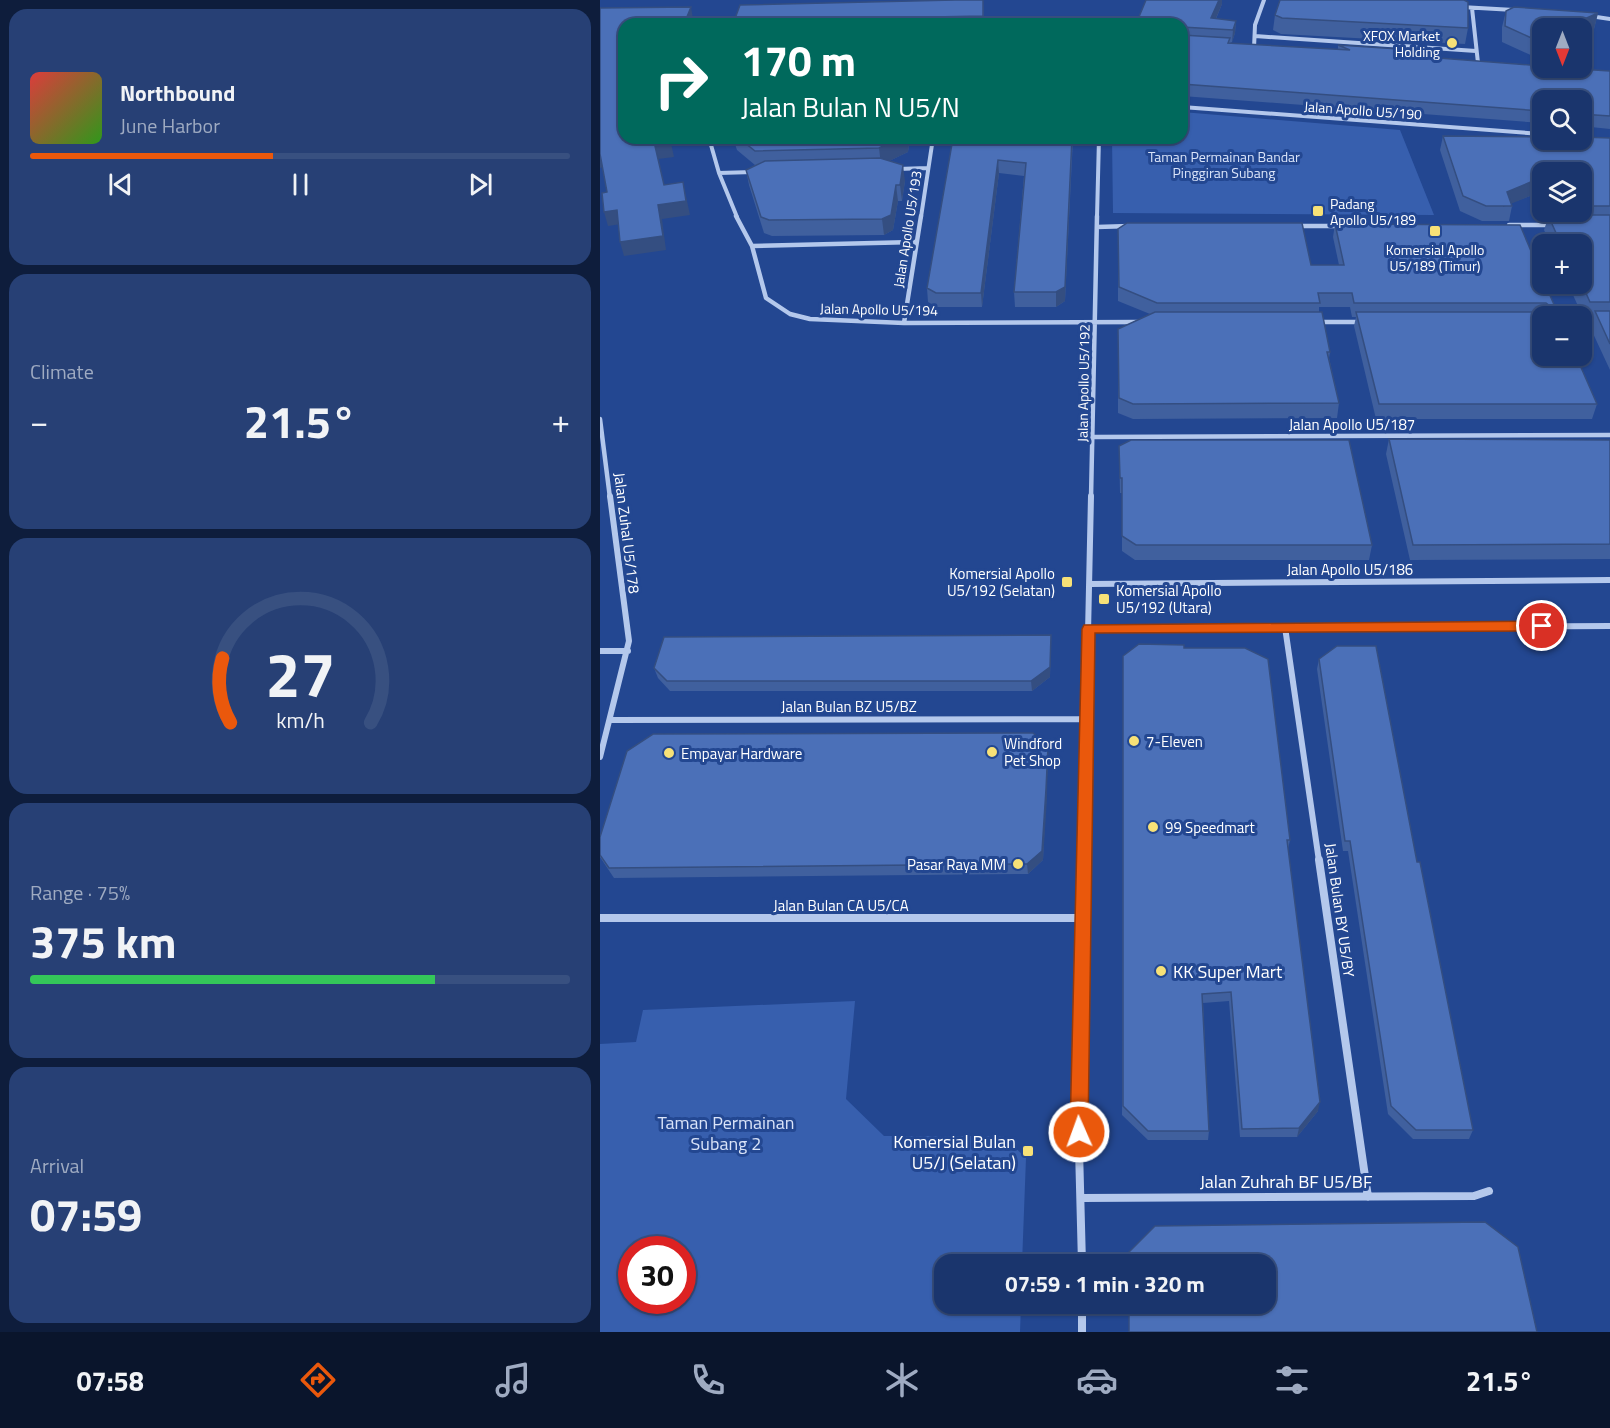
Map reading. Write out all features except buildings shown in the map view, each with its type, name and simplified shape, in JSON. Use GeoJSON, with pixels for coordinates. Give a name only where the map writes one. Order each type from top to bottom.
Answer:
{"type":"FeatureCollection","features":[{"type":"Feature","properties":{"kind":"street"},"geometry":{"type":"LineString","coordinates":[[1264,0],[1257,16],[1254,48],[1266,48]]}},
{"type":"Feature","properties":{"kind":"street"},"geometry":{"type":"LineString","coordinates":[[1450,6],[1515,10]]}},
{"type":"Feature","properties":{"kind":"street"},"geometry":{"type":"LineString","coordinates":[[1472,8],[1478,63],[1488,63]]}},
{"type":"Feature","properties":{"kind":"street"},"geometry":{"type":"LineString","coordinates":[[1584,15],[1610,19]]}},
{"type":"Feature","properties":{"kind":"street"},"geometry":{"type":"LineString","coordinates":[[1254,36],[1476,51]]}},
{"type":"Feature","properties":{"kind":"street","name":"Jalan Apollo U5/190"},"geometry":{"type":"LineString","coordinates":[[1188,107],[1532,133]]}},
{"type":"Feature","properties":{"kind":"street","name":"Jalan Apollo U5/194"},"geometry":{"type":"LineString","coordinates":[[711,144],[719,173],[752,246],[766,298],[784,311],[810,319],[904,323],[1142,322]]}},
{"type":"Feature","properties":{"kind":"street","name":"Jalan Apollo U5/193"},"geometry":{"type":"LineString","coordinates":[[904,323],[932,144]]}},
{"type":"Feature","properties":{"kind":"street","name":"Jalan Apollo U5/192"},"geometry":{"type":"LineString","coordinates":[[1082,1254],[1078,1110],[1100,144]]}},
{"type":"Feature","properties":{"kind":"street"},"geometry":{"type":"LineString","coordinates":[[892,169],[927,168]]}},
{"type":"Feature","properties":{"kind":"street"},"geometry":{"type":"LineString","coordinates":[[719,173],[765,172]]}},
{"type":"Feature","properties":{"kind":"street"},"geometry":{"type":"LineString","coordinates":[[1504,225],[1557,225]]}},
{"type":"Feature","properties":{"kind":"street"},"geometry":{"type":"LineString","coordinates":[[1098,226],[1133,226]]}},
{"type":"Feature","properties":{"kind":"street"},"geometry":{"type":"LineString","coordinates":[[1288,226],[1354,226]]}},
{"type":"Feature","properties":{"kind":"street"},"geometry":{"type":"LineString","coordinates":[[752,246],[915,243]]}},
{"type":"Feature","properties":{"kind":"street"},"geometry":{"type":"LineString","coordinates":[[1316,322],[1363,322]]}},
{"type":"Feature","properties":{"kind":"street"},"geometry":{"type":"LineString","coordinates":[[1592,322],[1610,322]]}},
{"type":"Feature","properties":{"kind":"street","name":"Jalan Zuhal U5/178"},"geometry":{"type":"LineString","coordinates":[[600,419],[629,641],[600,757]]}},
{"type":"Feature","properties":{"kind":"street","name":"Jalan Apollo U5/187"},"geometry":{"type":"LineString","coordinates":[[1095,437],[1610,435]]}},
{"type":"Feature","properties":{"kind":"street","name":"Jalan Apollo U5/186"},"geometry":{"type":"LineString","coordinates":[[1090,584],[1610,580]]}},
{"type":"Feature","properties":{"kind":"street"},"geometry":{"type":"LineString","coordinates":[[1089,629],[1610,626]]}},
{"type":"Feature","properties":{"kind":"street","name":"Jalan Bulan BY U5/BY"},"geometry":{"type":"LineString","coordinates":[[1285,627],[1368,1197]]}},
{"type":"Feature","properties":{"kind":"street"},"geometry":{"type":"LineString","coordinates":[[600,651],[628,651]]}},
{"type":"Feature","properties":{"kind":"street","name":"Jalan Bulan BZ U5/BZ"},"geometry":{"type":"LineString","coordinates":[[611,720],[1087,719]]}},
{"type":"Feature","properties":{"kind":"street","name":"Jalan Bulan CA U5/CA"},"geometry":{"type":"LineString","coordinates":[[600,918],[1082,918]]}},
{"type":"Feature","properties":{"kind":"street","name":"Jalan Zuhrah BF U5/BF"},"geometry":{"type":"LineString","coordinates":[[1082,1198],[1474,1196],[1489,1191]]}},
{"type":"Feature","properties":{"kind":"street"},"geometry":{"type":"LineString","coordinates":[[1082,1314],[1082,1332]]}},
{"type":"Feature","properties":{"kind":"green space","name":"Taman Permainan Bandar Pinggiran Subang"},"geometry":{"type":"Polygon","coordinates":[[[1188,112],[1400,130],[1434,215],[1113,213],[1112,144],[1188,144],[1188,112]]]}},
{"type":"Feature","properties":{"kind":"green space","name":"Taman Permainan Subang 2"},"geometry":{"type":"Polygon","coordinates":[[[855,1001],[846,1099],[884,1136],[1003,1136],[1026,1158],[1022,1254],[934,1254],[934,1314],[1021,1314],[1020,1332],[600,1332],[600,1044],[636,1042],[643,1010],[855,1001]]]}},
{"type":"Feature","properties":{"kind":"place","name":"XFOX Market Holding"},"geometry":{"type":"Point","coordinates":[1452,43]}},
{"type":"Feature","properties":{"kind":"place","name":"Padang Apollo U5/189"},"geometry":{"type":"Point","coordinates":[1318,211]}},
{"type":"Feature","properties":{"kind":"place","name":"Komersial Apollo U5/189 (Timur)"},"geometry":{"type":"Point","coordinates":[1435,231]}},
{"type":"Feature","properties":{"kind":"place","name":"Komersial Apollo U5/192 (Selatan)"},"geometry":{"type":"Point","coordinates":[1067,582]}},
{"type":"Feature","properties":{"kind":"place","name":"Komersial Apollo U5/192 (Utara)"},"geometry":{"type":"Point","coordinates":[1104,599]}},
{"type":"Feature","properties":{"kind":"place","name":"7-Eleven"},"geometry":{"type":"Point","coordinates":[1134,741]}},
{"type":"Feature","properties":{"kind":"place","name":"Windford Pet Shop"},"geometry":{"type":"Point","coordinates":[992,752]}},
{"type":"Feature","properties":{"kind":"place","name":"Empayar Hardware"},"geometry":{"type":"Point","coordinates":[669,753]}},
{"type":"Feature","properties":{"kind":"place","name":"99 Speedmart"},"geometry":{"type":"Point","coordinates":[1153,827]}},
{"type":"Feature","properties":{"kind":"place","name":"Pasar Raya MM"},"geometry":{"type":"Point","coordinates":[1018,864]}},
{"type":"Feature","properties":{"kind":"place","name":"KK Super Mart"},"geometry":{"type":"Point","coordinates":[1161,971]}},
{"type":"Feature","properties":{"kind":"place","name":"Komersial Bulan U5/J (Selatan)"},"geometry":{"type":"Point","coordinates":[1028,1151]}},
{"type":"Feature","properties":{"kind":"route"},"geometry":{"type":"LineString","coordinates":[[1079,1132],[1089,629],[1542,626]]}}]}
